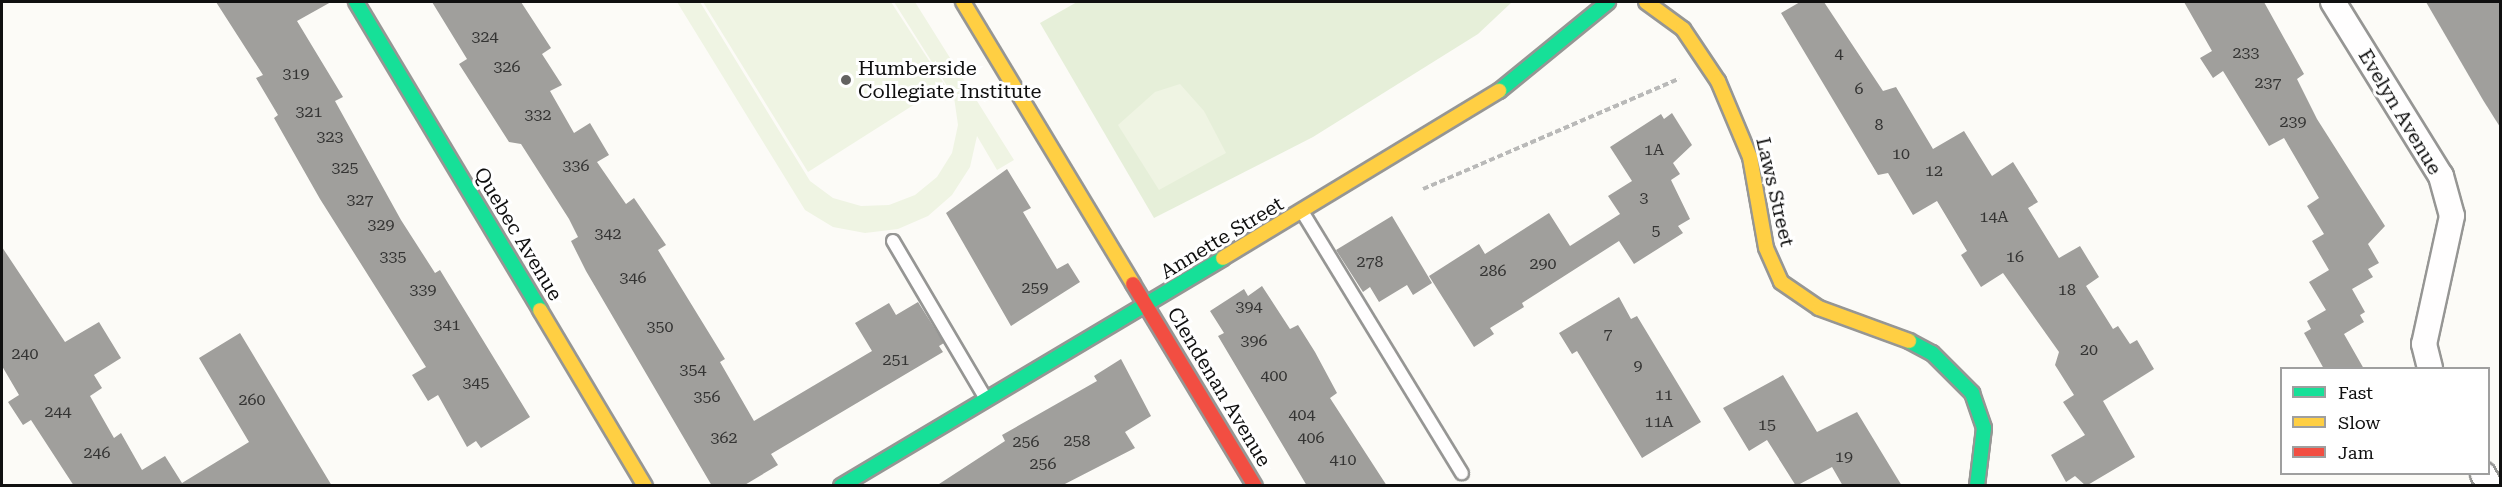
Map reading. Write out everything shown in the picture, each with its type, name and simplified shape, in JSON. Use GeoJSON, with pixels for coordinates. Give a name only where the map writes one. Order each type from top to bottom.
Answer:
{"type":"FeatureCollection","features":[{"type":"Feature","properties":{"kind":"street","name":"Quebec Avenue"},"geometry":{"type":"LineString","coordinates":[[356,2],[645,486]]}},
{"type":"Feature","properties":{"kind":"street","name":"Clendenan Avenue"},"geometry":{"type":"LineString","coordinates":[[963,2],[1255,486]]}},
{"type":"Feature","properties":{"kind":"street","name":"Annette Street"},"geometry":{"type":"LineString","coordinates":[[841,486],[1486,102],[1608,2]]}},
{"type":"Feature","properties":{"kind":"street","name":"Laws Street"},"geometry":{"type":"LineString","coordinates":[[1646,2],[1683,29],[1718,81],[1750,157],[1766,248],[1782,282],[1819,308],[1890,332],[1932,353],[1972,393],[1984,428],[1977,486]]}},
{"type":"Feature","properties":{"kind":"street","name":"Evelyn Avenue"},"geometry":{"type":"LineString","coordinates":[[2333,2],[2441,176],[2452,216],[2424,344],[2430,367]]}},
{"type":"Feature","properties":{"kind":"lane"},"geometry":{"type":"LineString","coordinates":[[1303,213],[1462,473]]}},
{"type":"Feature","properties":{"kind":"lane"},"geometry":{"type":"LineString","coordinates":[[893,242],[986,400]]}},
{"type":"Feature","properties":{"kind":"path"},"geometry":{"type":"LineString","coordinates":[[1423,189],[1690,75]]}},
{"type":"Feature","properties":{"kind":"green space"},"geometry":{"type":"Polygon","coordinates":[[[677,2],[700,2],[810,181],[833,198],[861,206],[889,205],[915,195],[937,177],[952,153],[958,125],[954,97],[894,2],[915,2],[1014,160],[997,170],[977,136],[970,167],[952,195],[928,216],[898,229],[865,233],[833,227],[805,210],[677,2]]]}},
{"type":"Feature","properties":{"kind":"green space"},"geometry":{"type":"Polygon","coordinates":[[[703,2],[891,2],[945,85],[808,172],[703,2]]]}},
{"type":"Feature","properties":{"kind":"green space"},"geometry":{"type":"Polygon","coordinates":[[[1077,2],[1512,2],[1478,34],[1313,137],[1154,218],[1040,23],[1077,2]]]}},
{"type":"Feature","properties":{"kind":"green space"},"geometry":{"type":"Polygon","coordinates":[[[1180,84],[1204,111],[1226,153],[1159,190],[1118,125],[1155,92],[1180,84]]]}},
{"type":"Feature","properties":{"kind":"building"},"geometry":{"type":"Polygon","coordinates":[[[216,2],[331,2],[297,21],[343,97],[335,101],[401,220],[435,273],[440,270],[530,417],[481,448],[476,441],[467,447],[438,395],[428,401],[412,375],[426,367],[320,199],[274,118],[278,115],[256,78],[263,75],[216,2]]]}},
{"type":"Feature","properties":{"kind":"building"},"geometry":{"type":"Polygon","coordinates":[[[432,2],[521,2],[551,48],[542,54],[562,85],[550,91],[574,133],[590,123],[609,155],[597,162],[626,204],[634,198],[666,245],[658,250],[725,359],[720,362],[754,421],[872,351],[855,323],[889,303],[896,315],[918,302],[944,343],[939,346],[943,352],[771,454],[778,465],[743,486],[712,486],[586,271],[571,241],[578,237],[569,219],[521,144],[509,142],[459,64],[467,59],[432,2]]]}},
{"type":"Feature","properties":{"kind":"building"},"geometry":{"type":"Polygon","coordinates":[[[1800,2],[1824,2],[1883,91],[1896,87],[1933,149],[1964,131],[1992,176],[2013,162],[2038,202],[2028,208],[2059,258],[2080,246],[2099,277],[2086,286],[2113,329],[2118,326],[2130,344],[2137,340],[2154,369],[2103,401],[2135,457],[2086,486],[2075,476],[2066,482],[2051,455],[2085,435],[2063,402],[2074,395],[2055,365],[2059,352],[2003,273],[1981,287],[1961,255],[1967,251],[1937,201],[1913,215],[1888,173],[1878,175],[1781,13],[1800,2]]]}},
{"type":"Feature","properties":{"kind":"building"},"geometry":{"type":"Polygon","coordinates":[[[2184,2],[2264,2],[2304,74],[2297,79],[2317,119],[2385,226],[2368,244],[2379,263],[2368,269],[2373,277],[2352,289],[2365,312],[2360,315],[2364,322],[2344,334],[2363,367],[2323,367],[2304,333],[2311,329],[2307,321],[2326,310],[2309,282],[2329,270],[2312,241],[2324,234],[2307,206],[2319,198],[2284,138],[2269,146],[2223,71],[2213,78],[2200,58],[2212,51],[2184,2]]]}},
{"type":"Feature","properties":{"kind":"building"},"geometry":{"type":"Polygon","coordinates":[[[2426,2],[2500,2],[2500,127],[2483,100],[2426,2]]]}},
{"type":"Feature","properties":{"kind":"building"},"geometry":{"type":"Polygon","coordinates":[[[1672,113],[1692,145],[1673,163],[1680,174],[1671,180],[1690,219],[1678,226],[1683,233],[1634,264],[1619,241],[1522,303],[1524,307],[1490,328],[1494,334],[1474,347],[1429,276],[1479,244],[1485,254],[1549,213],[1570,246],[1620,214],[1608,196],[1632,181],[1610,147],[1661,114],[1664,119],[1672,113]]]}},
{"type":"Feature","properties":{"kind":"building"},"geometry":{"type":"Polygon","coordinates":[[[1007,169],[1031,208],[1023,212],[1057,269],[1068,263],[1080,282],[1011,326],[946,213],[1007,169]]]}},
{"type":"Feature","properties":{"kind":"building"},"geometry":{"type":"Polygon","coordinates":[[[1392,216],[1432,283],[1413,295],[1407,285],[1379,302],[1370,287],[1363,292],[1336,250],[1392,216]]]}},
{"type":"Feature","properties":{"kind":"building"},"geometry":{"type":"Polygon","coordinates":[[[2,247],[65,342],[99,322],[121,358],[94,375],[102,388],[90,396],[114,438],[121,433],[142,470],[165,456],[182,483],[249,442],[199,358],[240,333],[332,486],[74,486],[31,420],[23,425],[8,402],[19,395],[2,366],[2,247]]]}},
{"type":"Feature","properties":{"kind":"building"},"geometry":{"type":"Polygon","coordinates":[[[1262,286],[1290,329],[1298,325],[1315,352],[1337,393],[1330,398],[1387,486],[1307,486],[1218,336],[1224,333],[1210,311],[1244,289],[1248,296],[1262,286]]]}},
{"type":"Feature","properties":{"kind":"building"},"geometry":{"type":"Polygon","coordinates":[[[1619,297],[1631,319],[1637,316],[1701,422],[1642,458],[1577,351],[1572,354],[1559,333],[1619,297]]]}},
{"type":"Feature","properties":{"kind":"building"},"geometry":{"type":"Polygon","coordinates":[[[1121,359],[1151,416],[1125,432],[1135,448],[1061,486],[936,486],[1005,441],[1002,435],[1097,381],[1094,376],[1121,359]]]}},
{"type":"Feature","properties":{"kind":"building"},"geometry":{"type":"Polygon","coordinates":[[[1783,375],[1817,432],[1857,412],[1902,486],[1843,486],[1832,467],[1796,486],[1767,440],[1749,451],[1723,408],[1783,375]]]}},
{"type":"Feature","properties":{"kind":"traffic: fast"},"geometry":{"type":"LineString","coordinates":[[356,2],[540,310]]}},
{"type":"Feature","properties":{"kind":"traffic: fast"},"geometry":{"type":"LineString","coordinates":[[1499,91],[1608,2]]}},
{"type":"Feature","properties":{"kind":"traffic: fast"},"geometry":{"type":"LineString","coordinates":[[841,486],[1223,258]]}},
{"type":"Feature","properties":{"kind":"traffic: fast"},"geometry":{"type":"LineString","coordinates":[[1909,341],[1932,353],[1972,393],[1984,428],[1977,486]]}},
{"type":"Feature","properties":{"kind":"traffic: slow"},"geometry":{"type":"LineString","coordinates":[[963,2],[1133,284]]}},
{"type":"Feature","properties":{"kind":"traffic: slow"},"geometry":{"type":"LineString","coordinates":[[1646,2],[1683,29],[1718,81],[1750,157],[1766,248],[1781,282],[1819,308],[1909,341]]}},
{"type":"Feature","properties":{"kind":"traffic: slow"},"geometry":{"type":"LineString","coordinates":[[1223,258],[1499,91]]}},
{"type":"Feature","properties":{"kind":"traffic: slow"},"geometry":{"type":"LineString","coordinates":[[540,310],[645,486]]}},
{"type":"Feature","properties":{"kind":"traffic: jam"},"geometry":{"type":"LineString","coordinates":[[1133,284],[1255,486]]}},
{"type":"Feature","properties":{"kind":"place","name":"Humberside Collegiate Institute"},"geometry":{"type":"Point","coordinates":[846,80]}}]}
